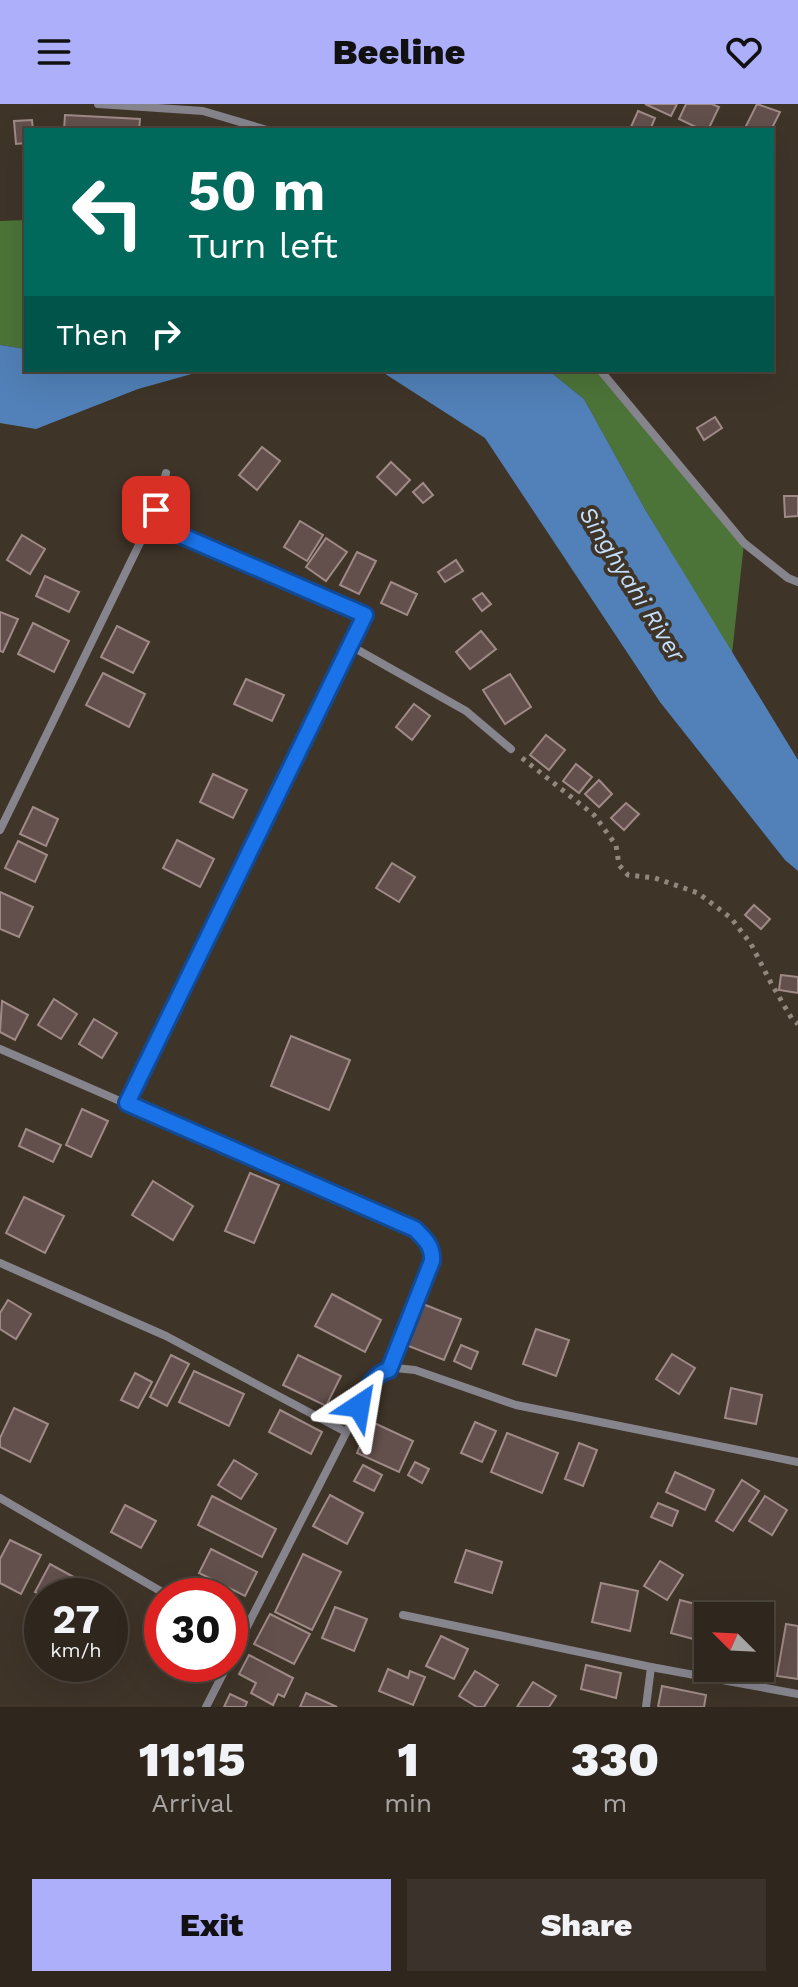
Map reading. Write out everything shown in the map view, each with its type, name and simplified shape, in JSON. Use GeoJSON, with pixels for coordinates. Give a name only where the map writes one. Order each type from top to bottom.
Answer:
{"type":"FeatureCollection","features":[{"type":"Feature","properties":{"kind":"street"},"geometry":{"type":"LineString","coordinates":[[98,104],[203,111],[260,128]]}},
{"type":"Feature","properties":{"kind":"street"},"geometry":{"type":"LineString","coordinates":[[602,372],[744,543],[788,578],[798,582]]}},
{"type":"Feature","properties":{"kind":"street"},"geometry":{"type":"LineString","coordinates":[[0,830],[150,522],[166,473]]}},
{"type":"Feature","properties":{"kind":"street"},"geometry":{"type":"LineString","coordinates":[[127,1103],[365,615],[150,522]]}},
{"type":"Feature","properties":{"kind":"street"},"geometry":{"type":"LineString","coordinates":[[351,646],[466,711],[511,749]]}},
{"type":"Feature","properties":{"kind":"street"},"geometry":{"type":"LineString","coordinates":[[0,1049],[415,1229],[432,1252],[432,1261],[389,1370]]}},
{"type":"Feature","properties":{"kind":"street"},"geometry":{"type":"LineString","coordinates":[[0,1263],[166,1336],[346,1432]]}},
{"type":"Feature","properties":{"kind":"street"},"geometry":{"type":"LineString","coordinates":[[248,1624],[373,1380],[383,1371],[395,1368],[415,1370],[516,1405],[798,1462]]}},
{"type":"Feature","properties":{"kind":"street"},"geometry":{"type":"LineString","coordinates":[[0,1498],[144,1582]]}},
{"type":"Feature","properties":{"kind":"street"},"geometry":{"type":"LineString","coordinates":[[403,1615],[798,1694]]}},
{"type":"Feature","properties":{"kind":"street"},"geometry":{"type":"LineString","coordinates":[[646,1707],[651,1667]]}},
{"type":"Feature","properties":{"kind":"street"},"geometry":{"type":"LineString","coordinates":[[206,1707],[219,1682]]}},
{"type":"Feature","properties":{"kind":"path"},"geometry":{"type":"LineString","coordinates":[[511,749],[594,815],[616,845],[619,865],[628,875],[655,878],[698,893],[731,918],[751,944],[792,1019],[798,1024]]}},
{"type":"Feature","properties":{"kind":"green space"},"geometry":{"type":"Polygon","coordinates":[[[24,220],[24,349],[0,345],[0,221],[24,220]]]}},
{"type":"Feature","properties":{"kind":"green space"},"geometry":{"type":"Polygon","coordinates":[[[550,372],[602,372],[744,543],[732,654],[646,511],[584,399],[550,372]]]}},
{"type":"Feature","properties":{"kind":"water"},"geometry":{"type":"Polygon","coordinates":[[[0,345],[24,349],[24,372],[199,372],[138,389],[36,429],[0,423],[0,345]]]}},
{"type":"Feature","properties":{"kind":"water","name":"Singhyahi River"},"geometry":{"type":"Polygon","coordinates":[[[382,372],[550,372],[584,399],[646,511],[798,760],[798,871],[785,860],[660,702],[485,438],[382,372]]]}},
{"type":"Feature","properties":{"kind":"building"},"geometry":{"type":"Polygon","coordinates":[[[645,104],[677,104],[671,116],[645,104]]]}},
{"type":"Feature","properties":{"kind":"building"},"geometry":{"type":"Polygon","coordinates":[[[686,104],[719,107],[709,128],[698,128],[679,119],[686,104]]]}},
{"type":"Feature","properties":{"kind":"building"},"geometry":{"type":"Polygon","coordinates":[[[757,104],[780,112],[772,128],[745,128],[757,104]]]}},
{"type":"Feature","properties":{"kind":"building"},"geometry":{"type":"Polygon","coordinates":[[[638,111],[655,118],[651,128],[630,128],[638,111]]]}},
{"type":"Feature","properties":{"kind":"building"},"geometry":{"type":"Polygon","coordinates":[[[65,115],[140,119],[139,128],[64,128],[65,115]]]}},
{"type":"Feature","properties":{"kind":"building"},"geometry":{"type":"Polygon","coordinates":[[[32,120],[33,128],[24,128],[24,143],[16,144],[14,121],[32,120]]]}},
{"type":"Feature","properties":{"kind":"building"},"geometry":{"type":"Polygon","coordinates":[[[715,417],[722,428],[704,440],[697,428],[715,417]]]}},
{"type":"Feature","properties":{"kind":"building"},"geometry":{"type":"Polygon","coordinates":[[[262,447],[280,461],[257,490],[239,475],[262,447]]]}},
{"type":"Feature","properties":{"kind":"building"},"geometry":{"type":"Polygon","coordinates":[[[391,462],[410,480],[396,495],[377,477],[391,462]]]}},
{"type":"Feature","properties":{"kind":"building"},"geometry":{"type":"Polygon","coordinates":[[[423,483],[433,495],[423,503],[413,492],[423,483]]]}},
{"type":"Feature","properties":{"kind":"building"},"geometry":{"type":"Polygon","coordinates":[[[784,496],[798,496],[798,516],[785,517],[784,496]]]}},
{"type":"Feature","properties":{"kind":"building"},"geometry":{"type":"Polygon","coordinates":[[[300,521],[323,535],[307,561],[284,547],[300,521]]]}},
{"type":"Feature","properties":{"kind":"building"},"geometry":{"type":"Polygon","coordinates":[[[22,535],[45,549],[30,574],[7,560],[22,535]]]}},
{"type":"Feature","properties":{"kind":"building"},"geometry":{"type":"Polygon","coordinates":[[[326,538],[347,552],[326,581],[306,567],[326,538]]]}},
{"type":"Feature","properties":{"kind":"building"},"geometry":{"type":"Polygon","coordinates":[[[357,552],[376,561],[359,594],[340,585],[357,552]]]}},
{"type":"Feature","properties":{"kind":"building"},"geometry":{"type":"Polygon","coordinates":[[[456,560],[463,571],[445,582],[438,572],[456,560]]]}},
{"type":"Feature","properties":{"kind":"building"},"geometry":{"type":"Polygon","coordinates":[[[45,576],[79,592],[69,612],[36,596],[45,576]]]}},
{"type":"Feature","properties":{"kind":"building"},"geometry":{"type":"Polygon","coordinates":[[[391,582],[417,594],[407,615],[381,603],[391,582]]]}},
{"type":"Feature","properties":{"kind":"building"},"geometry":{"type":"Polygon","coordinates":[[[482,593],[491,604],[482,611],[473,599],[482,593]]]}},
{"type":"Feature","properties":{"kind":"building"},"geometry":{"type":"Polygon","coordinates":[[[0,612],[18,619],[3,652],[0,651],[0,612]]]}},
{"type":"Feature","properties":{"kind":"building"},"geometry":{"type":"Polygon","coordinates":[[[33,623],[69,641],[54,672],[18,654],[33,623]]]}},
{"type":"Feature","properties":{"kind":"building"},"geometry":{"type":"Polygon","coordinates":[[[117,626],[149,642],[133,673],[101,657],[117,626]]]}},
{"type":"Feature","properties":{"kind":"building"},"geometry":{"type":"Polygon","coordinates":[[[481,631],[496,649],[470,669],[456,652],[481,631]]]}},
{"type":"Feature","properties":{"kind":"building"},"geometry":{"type":"Polygon","coordinates":[[[103,673],[145,694],[129,727],[86,705],[103,673]]]}},
{"type":"Feature","properties":{"kind":"building"},"geometry":{"type":"Polygon","coordinates":[[[510,674],[531,707],[505,724],[483,690],[510,674]]]}},
{"type":"Feature","properties":{"kind":"building"},"geometry":{"type":"Polygon","coordinates":[[[246,679],[284,695],[272,721],[234,704],[246,679]]]}},
{"type":"Feature","properties":{"kind":"building"},"geometry":{"type":"Polygon","coordinates":[[[414,704],[430,716],[412,740],[396,727],[414,704]]]}},
{"type":"Feature","properties":{"kind":"building"},"geometry":{"type":"Polygon","coordinates":[[[546,735],[565,750],[549,770],[530,755],[546,735]]]}},
{"type":"Feature","properties":{"kind":"building"},"geometry":{"type":"Polygon","coordinates":[[[576,764],[592,777],[579,793],[563,781],[576,764]]]}},
{"type":"Feature","properties":{"kind":"building"},"geometry":{"type":"Polygon","coordinates":[[[213,774],[247,790],[233,818],[200,802],[213,774]]]}},
{"type":"Feature","properties":{"kind":"building"},"geometry":{"type":"Polygon","coordinates":[[[599,780],[612,794],[599,807],[585,794],[599,780]]]}},
{"type":"Feature","properties":{"kind":"building"},"geometry":{"type":"Polygon","coordinates":[[[626,803],[639,814],[624,830],[611,818],[626,803]]]}},
{"type":"Feature","properties":{"kind":"building"},"geometry":{"type":"Polygon","coordinates":[[[33,807],[58,819],[46,846],[20,834],[33,807]]]}},
{"type":"Feature","properties":{"kind":"building"},"geometry":{"type":"Polygon","coordinates":[[[177,840],[214,859],[200,887],[163,868],[177,840]]]}},
{"type":"Feature","properties":{"kind":"building"},"geometry":{"type":"Polygon","coordinates":[[[18,841],[47,855],[35,882],[5,868],[18,841]]]}},
{"type":"Feature","properties":{"kind":"building"},"geometry":{"type":"Polygon","coordinates":[[[392,863],[415,877],[399,902],[376,888],[392,863]]]}},
{"type":"Feature","properties":{"kind":"building"},"geometry":{"type":"Polygon","coordinates":[[[0,892],[33,907],[19,937],[0,929],[0,892]]]}},
{"type":"Feature","properties":{"kind":"building"},"geometry":{"type":"Polygon","coordinates":[[[754,905],[770,919],[761,929],[745,915],[754,905]]]}},
{"type":"Feature","properties":{"kind":"building"},"geometry":{"type":"Polygon","coordinates":[[[781,975],[798,977],[798,993],[779,990],[781,975]]]}},
{"type":"Feature","properties":{"kind":"building"},"geometry":{"type":"Polygon","coordinates":[[[54,999],[77,1014],[61,1039],[38,1025],[54,999]]]}},
{"type":"Feature","properties":{"kind":"building"},"geometry":{"type":"Polygon","coordinates":[[[2,1001],[28,1015],[15,1040],[0,1032],[2,1001]]]}},
{"type":"Feature","properties":{"kind":"building"},"geometry":{"type":"Polygon","coordinates":[[[94,1019],[117,1033],[102,1058],[79,1044],[94,1019]]]}},
{"type":"Feature","properties":{"kind":"building"},"geometry":{"type":"Polygon","coordinates":[[[291,1036],[350,1060],[329,1110],[271,1086],[291,1036]]]}},
{"type":"Feature","properties":{"kind":"building"},"geometry":{"type":"Polygon","coordinates":[[[82,1109],[108,1121],[91,1157],[66,1145],[82,1109]]]}},
{"type":"Feature","properties":{"kind":"building"},"geometry":{"type":"Polygon","coordinates":[[[26,1129],[61,1145],[53,1162],[19,1146],[26,1129]]]}},
{"type":"Feature","properties":{"kind":"building"},"geometry":{"type":"Polygon","coordinates":[[[250,1173],[279,1185],[254,1243],[225,1231],[250,1173]]]}},
{"type":"Feature","properties":{"kind":"building"},"geometry":{"type":"Polygon","coordinates":[[[153,1181],[193,1206],[173,1240],[132,1215],[153,1181]]]}},
{"type":"Feature","properties":{"kind":"building"},"geometry":{"type":"Polygon","coordinates":[[[24,1197],[64,1216],[45,1253],[6,1233],[24,1197]]]}},
{"type":"Feature","properties":{"kind":"building"},"geometry":{"type":"Polygon","coordinates":[[[332,1294],[381,1320],[365,1352],[315,1326],[332,1294]]]}},
{"type":"Feature","properties":{"kind":"building"},"geometry":{"type":"Polygon","coordinates":[[[8,1300],[31,1314],[16,1339],[0,1329],[0,1313],[8,1300]]]}},
{"type":"Feature","properties":{"kind":"building"},"geometry":{"type":"Polygon","coordinates":[[[423,1304],[461,1319],[444,1360],[406,1345],[423,1304]]]}},
{"type":"Feature","properties":{"kind":"building"},"geometry":{"type":"Polygon","coordinates":[[[536,1329],[569,1340],[556,1376],[523,1364],[536,1329]]]}},
{"type":"Feature","properties":{"kind":"building"},"geometry":{"type":"Polygon","coordinates":[[[461,1345],[478,1352],[471,1369],[454,1361],[461,1345]]]}},
{"type":"Feature","properties":{"kind":"building"},"geometry":{"type":"Polygon","coordinates":[[[672,1354],[695,1368],[679,1394],[656,1379],[672,1354]]]}},
{"type":"Feature","properties":{"kind":"building"},"geometry":{"type":"Polygon","coordinates":[[[171,1355],[189,1364],[167,1406],[150,1397],[171,1355]]]}},
{"type":"Feature","properties":{"kind":"building"},"geometry":{"type":"Polygon","coordinates":[[[298,1355],[341,1376],[326,1406],[283,1385],[298,1355]]]}},
{"type":"Feature","properties":{"kind":"building"},"geometry":{"type":"Polygon","coordinates":[[[194,1371],[244,1394],[229,1426],[179,1402],[194,1371]]]}},
{"type":"Feature","properties":{"kind":"building"},"geometry":{"type":"Polygon","coordinates":[[[135,1373],[152,1382],[138,1408],[121,1400],[135,1373]]]}},
{"type":"Feature","properties":{"kind":"building"},"geometry":{"type":"Polygon","coordinates":[[[731,1388],[762,1395],[756,1424],[725,1418],[731,1388]]]}},
{"type":"Feature","properties":{"kind":"building"},"geometry":{"type":"Polygon","coordinates":[[[14,1408],[48,1424],[30,1462],[0,1447],[0,1438],[14,1408]]]}},
{"type":"Feature","properties":{"kind":"building"},"geometry":{"type":"Polygon","coordinates":[[[280,1410],[322,1432],[311,1454],[269,1432],[280,1410]]]}},
{"type":"Feature","properties":{"kind":"building"},"geometry":{"type":"Polygon","coordinates":[[[370,1421],[413,1441],[399,1472],[357,1453],[370,1421]]]}},
{"type":"Feature","properties":{"kind":"building"},"geometry":{"type":"Polygon","coordinates":[[[475,1422],[496,1431],[482,1462],[461,1453],[475,1422]]]}},
{"type":"Feature","properties":{"kind":"building"},"geometry":{"type":"Polygon","coordinates":[[[507,1433],[558,1453],[542,1493],[491,1472],[507,1433]]]}},
{"type":"Feature","properties":{"kind":"building"},"geometry":{"type":"Polygon","coordinates":[[[579,1443],[597,1450],[583,1486],[565,1479],[579,1443]]]}},
{"type":"Feature","properties":{"kind":"building"},"geometry":{"type":"Polygon","coordinates":[[[234,1460],[257,1474],[241,1499],[218,1485],[234,1460]]]}},
{"type":"Feature","properties":{"kind":"building"},"geometry":{"type":"Polygon","coordinates":[[[415,1462],[429,1469],[422,1483],[408,1475],[415,1462]]]}},
{"type":"Feature","properties":{"kind":"building"},"geometry":{"type":"Polygon","coordinates":[[[363,1465],[382,1475],[374,1491],[354,1481],[363,1465]]]}},
{"type":"Feature","properties":{"kind":"building"},"geometry":{"type":"Polygon","coordinates":[[[675,1472],[714,1490],[705,1510],[666,1492],[675,1472]]]}},
{"type":"Feature","properties":{"kind":"building"},"geometry":{"type":"Polygon","coordinates":[[[742,1480],[759,1491],[733,1531],[716,1521],[742,1480]]]}},
{"type":"Feature","properties":{"kind":"building"},"geometry":{"type":"Polygon","coordinates":[[[330,1495],[363,1513],[347,1544],[313,1526],[330,1495]]]}},
{"type":"Feature","properties":{"kind":"building"},"geometry":{"type":"Polygon","coordinates":[[[212,1496],[276,1529],[262,1557],[198,1525],[212,1496]]]}},
{"type":"Feature","properties":{"kind":"building"},"geometry":{"type":"Polygon","coordinates":[[[765,1496],[787,1510],[772,1535],[749,1521],[765,1496]]]}},
{"type":"Feature","properties":{"kind":"building"},"geometry":{"type":"Polygon","coordinates":[[[658,1503],[678,1511],[672,1526],[651,1517],[658,1503]]]}},
{"type":"Feature","properties":{"kind":"building"},"geometry":{"type":"Polygon","coordinates":[[[125,1505],[156,1521],[141,1548],[111,1532],[125,1505]]]}},
{"type":"Feature","properties":{"kind":"building"},"geometry":{"type":"Polygon","coordinates":[[[10,1540],[41,1555],[29,1578],[24,1578],[21,1594],[0,1583],[0,1559],[10,1540]]]}},
{"type":"Feature","properties":{"kind":"building"},"geometry":{"type":"Polygon","coordinates":[[[211,1549],[257,1572],[248,1590],[248,1578],[209,1578],[199,1573],[211,1549]]]}},
{"type":"Feature","properties":{"kind":"building"},"geometry":{"type":"Polygon","coordinates":[[[466,1550],[502,1562],[492,1593],[455,1582],[466,1550]]]}},
{"type":"Feature","properties":{"kind":"building"},"geometry":{"type":"Polygon","coordinates":[[[303,1554],[341,1572],[312,1630],[275,1612],[303,1554]]]}},
{"type":"Feature","properties":{"kind":"building"},"geometry":{"type":"Polygon","coordinates":[[[660,1561],[683,1575],[667,1600],[644,1586],[660,1561]]]}},
{"type":"Feature","properties":{"kind":"building"},"geometry":{"type":"Polygon","coordinates":[[[50,1564],[76,1578],[42,1578],[50,1564]]]}},
{"type":"Feature","properties":{"kind":"building"},"geometry":{"type":"Polygon","coordinates":[[[601,1583],[638,1591],[630,1631],[592,1622],[601,1583]]]}},
{"type":"Feature","properties":{"kind":"building"},"geometry":{"type":"Polygon","coordinates":[[[680,1600],[694,1604],[694,1639],[671,1633],[680,1600]]]}},
{"type":"Feature","properties":{"kind":"building"},"geometry":{"type":"Polygon","coordinates":[[[335,1607],[367,1619],[354,1651],[322,1638],[335,1607]]]}},
{"type":"Feature","properties":{"kind":"building"},"geometry":{"type":"Polygon","coordinates":[[[270,1614],[310,1634],[294,1664],[254,1644],[270,1614]]]}},
{"type":"Feature","properties":{"kind":"building"},"geometry":{"type":"Polygon","coordinates":[[[786,1624],[798,1626],[798,1679],[777,1676],[786,1624]]]}},
{"type":"Feature","properties":{"kind":"building"},"geometry":{"type":"Polygon","coordinates":[[[441,1636],[468,1649],[454,1679],[426,1666],[441,1636]]]}},
{"type":"Feature","properties":{"kind":"building"},"geometry":{"type":"Polygon","coordinates":[[[248,1657],[293,1678],[284,1697],[278,1694],[273,1705],[251,1693],[256,1683],[248,1679],[248,1657]]]}},
{"type":"Feature","properties":{"kind":"building"},"geometry":{"type":"Polygon","coordinates":[[[586,1665],[621,1673],[616,1698],[581,1689],[586,1665]]]}},
{"type":"Feature","properties":{"kind":"building"},"geometry":{"type":"Polygon","coordinates":[[[388,1669],[408,1678],[410,1671],[425,1677],[413,1705],[379,1691],[388,1669]]]}},
{"type":"Feature","properties":{"kind":"building"},"geometry":{"type":"Polygon","coordinates":[[[475,1671],[498,1685],[484,1707],[477,1707],[459,1696],[475,1671]]]}},
{"type":"Feature","properties":{"kind":"building"},"geometry":{"type":"Polygon","coordinates":[[[533,1682],[556,1696],[549,1707],[517,1707],[533,1682]]]}},
{"type":"Feature","properties":{"kind":"building"},"geometry":{"type":"Polygon","coordinates":[[[662,1686],[706,1695],[704,1707],[658,1707],[662,1686]]]}},
{"type":"Feature","properties":{"kind":"building"},"geometry":{"type":"Polygon","coordinates":[[[306,1693],[337,1707],[300,1707],[306,1693]]]}},
{"type":"Feature","properties":{"kind":"building"},"geometry":{"type":"Polygon","coordinates":[[[230,1694],[247,1702],[245,1707],[224,1707],[230,1694]]]}},
{"type":"Feature","properties":{"kind":"route"},"geometry":{"type":"LineString","coordinates":[[156,510],[150,522],[365,615],[341,670],[127,1103],[415,1229],[428,1242],[432,1261],[389,1370],[373,1380],[359,1406]]}}]}
